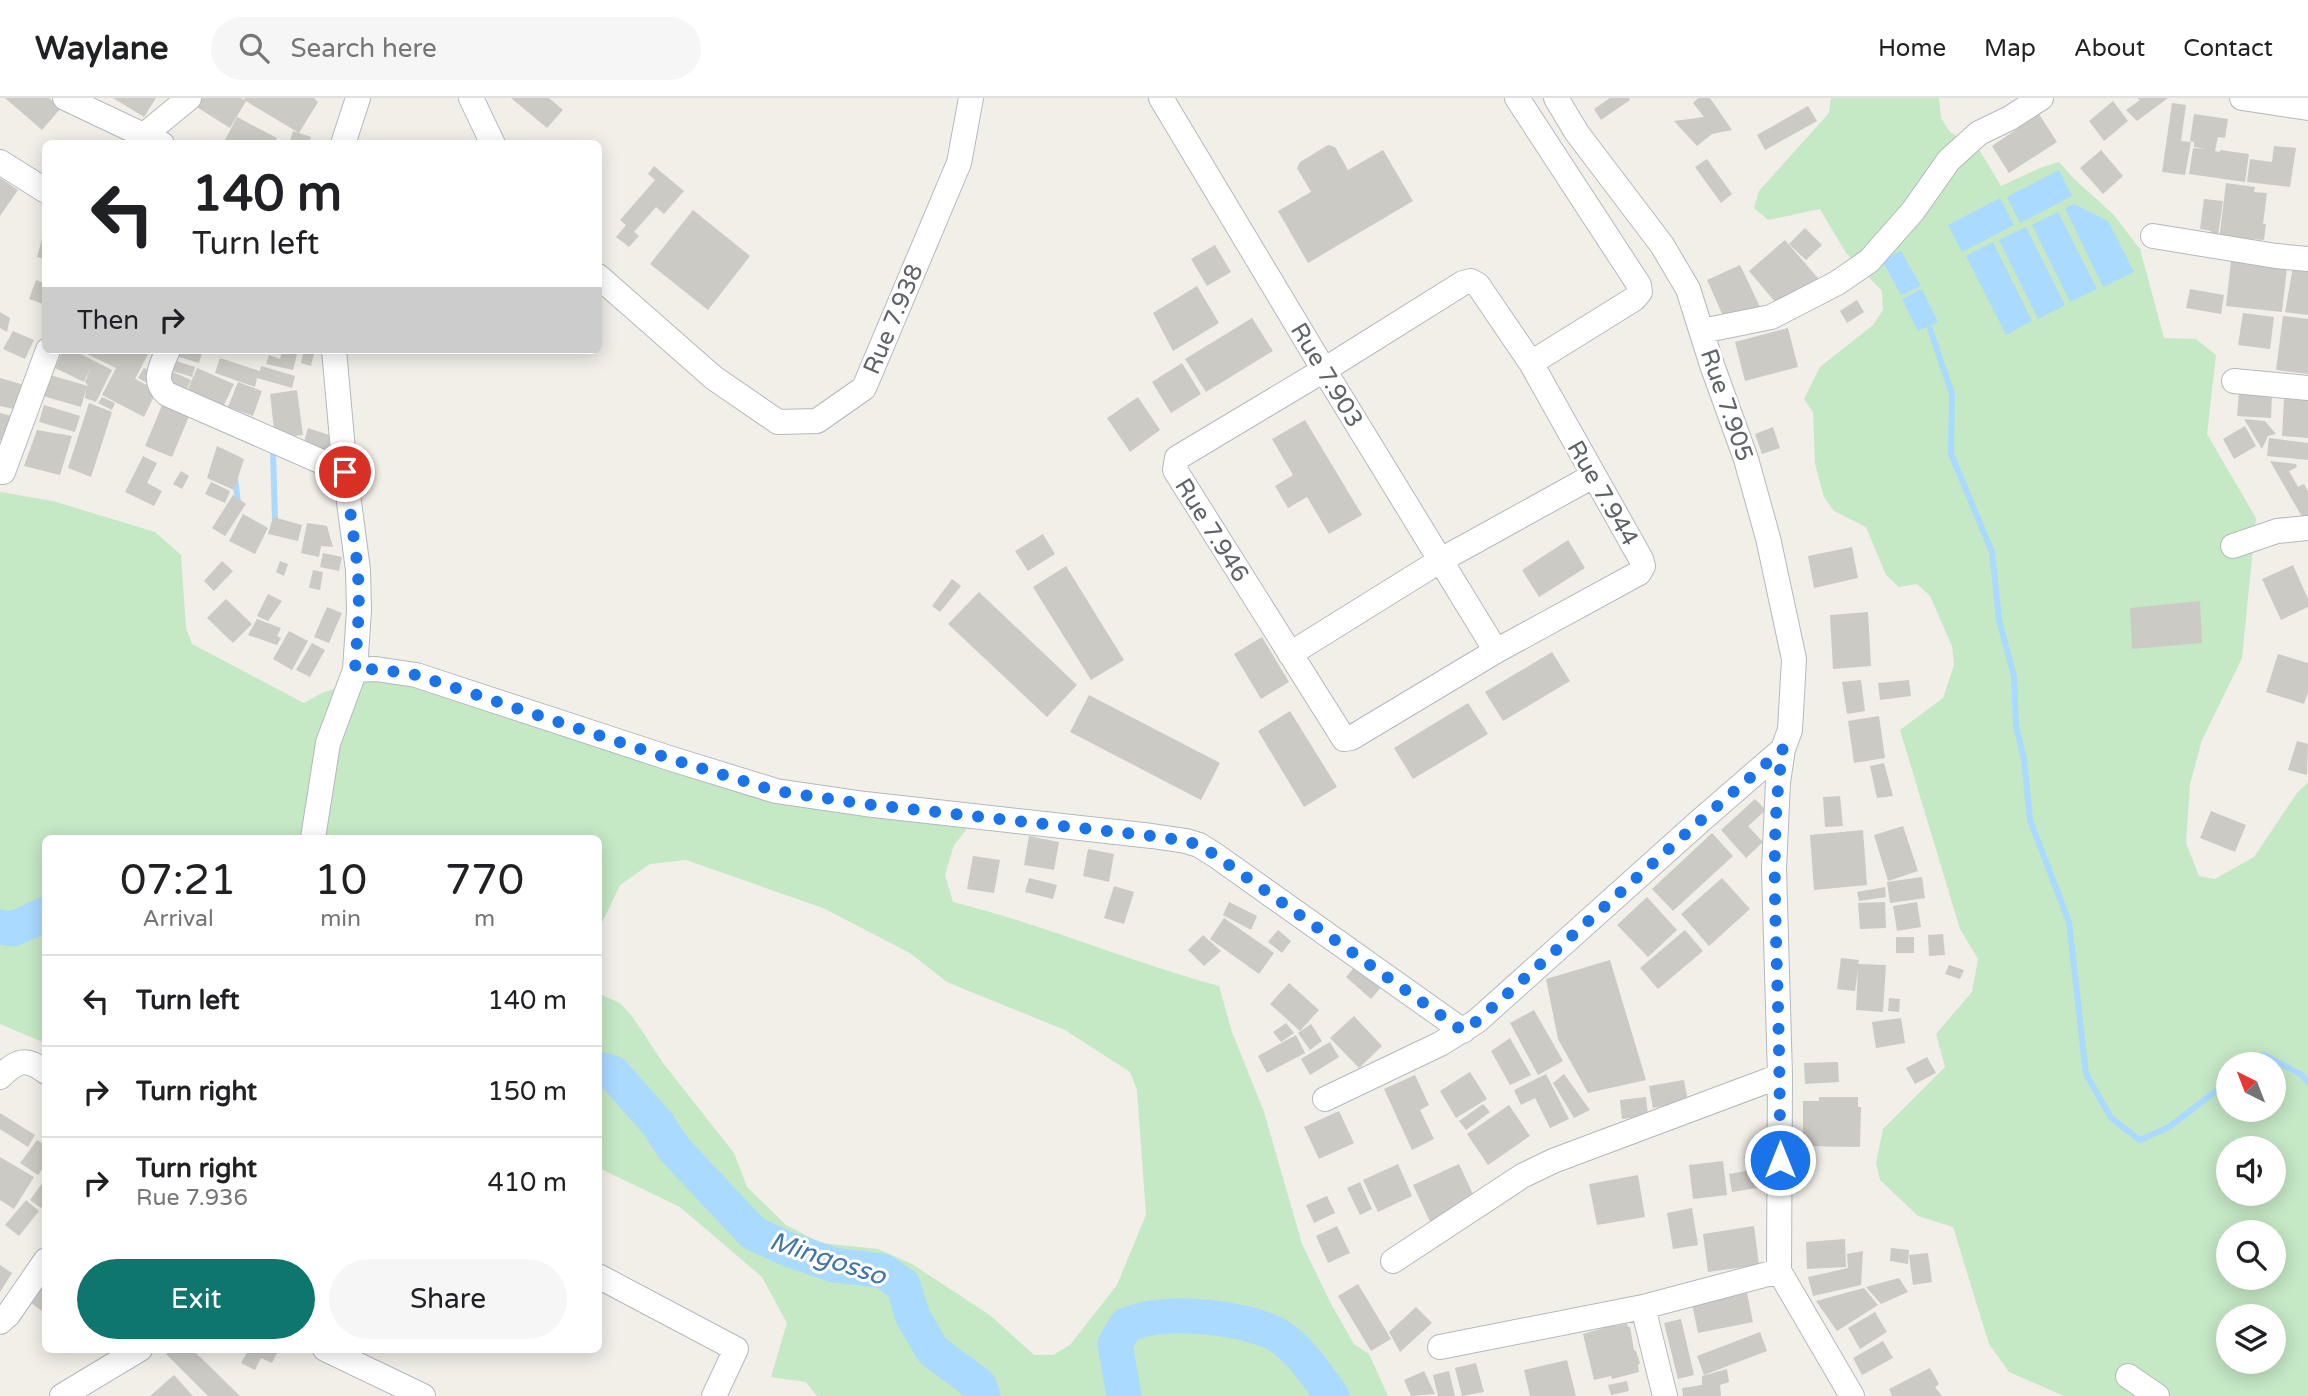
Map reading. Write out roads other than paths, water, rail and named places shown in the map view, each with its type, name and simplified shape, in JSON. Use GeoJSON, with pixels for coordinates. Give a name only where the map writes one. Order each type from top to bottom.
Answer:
{"type":"FeatureCollection","features":[{"type":"Feature","properties":{"kind":"street"},"geometry":{"type":"LineString","coordinates":[[65,98],[146,140]]}},
{"type":"Feature","properties":{"kind":"street"},"geometry":{"type":"LineString","coordinates":[[149,140],[189,98]]}},
{"type":"Feature","properties":{"kind":"street"},"geometry":{"type":"LineString","coordinates":[[344,140],[358,98]]}},
{"type":"Feature","properties":{"kind":"street"},"geometry":{"type":"LineString","coordinates":[[471,98],[490,140]]}},
{"type":"Feature","properties":{"kind":"street","name":"Rue 7.938"},"geometry":{"type":"LineString","coordinates":[[602,280],[714,378],[778,422],[817,421],[864,388],[959,163],[971,98]]}},
{"type":"Feature","properties":{"kind":"street","name":"Rue 7.903"},"geometry":{"type":"LineString","coordinates":[[1161,98],[1496,651]]}},
{"type":"Feature","properties":{"kind":"street"},"geometry":{"type":"LineString","coordinates":[[1517,98],[1639,285],[1640,292],[1634,299],[1531,363]]}},
{"type":"Feature","properties":{"kind":"street","name":"Rue 7.905"},"geometry":{"type":"LineString","coordinates":[[1556,98],[1577,133],[1662,245],[1688,289],[1746,459],[1769,538],[1794,659],[1790,730],[1783,749],[1778,782],[1774,869],[1780,1076],[1779,1271]]}},
{"type":"Feature","properties":{"kind":"street"},"geometry":{"type":"LineString","coordinates":[[1702,331],[1771,317],[1837,283],[1869,261],[1913,211],[1949,160],[1979,133],[2010,118],[2041,98]]}},
{"type":"Feature","properties":{"kind":"street"},"geometry":{"type":"LineString","coordinates":[[2242,98],[2308,108]]}},
{"type":"Feature","properties":{"kind":"street"},"geometry":{"type":"LineString","coordinates":[[0,162],[42,188]]}},
{"type":"Feature","properties":{"kind":"street"},"geometry":{"type":"LineString","coordinates":[[2153,236],[2308,259]]}},
{"type":"Feature","properties":{"kind":"street","name":"Rue 7.944"},"geometry":{"type":"LineString","coordinates":[[1324,370],[1463,283],[1471,281],[1478,285],[1531,363],[1643,566],[1639,573],[1496,651],[1351,738]]}},
{"type":"Feature","properties":{"kind":"street"},"geometry":{"type":"LineString","coordinates":[[4,472],[47,354]]}},
{"type":"Feature","properties":{"kind":"street"},"geometry":{"type":"LineString","coordinates":[[166,354],[158,376],[162,389],[167,394],[345,472]]}},
{"type":"Feature","properties":{"kind":"street"},"geometry":{"type":"LineString","coordinates":[[313,835],[328,743],[355,670],[359,610],[358,570],[345,472],[334,354]]}},
{"type":"Feature","properties":{"kind":"street","name":"Rue 7.946"},"geometry":{"type":"LineString","coordinates":[[1324,370],[1177,458],[1174,465],[1181,481],[1337,732],[1343,739],[1351,738]]}},
{"type":"Feature","properties":{"kind":"street"},"geometry":{"type":"LineString","coordinates":[[2234,381],[2308,388]]}},
{"type":"Feature","properties":{"kind":"street"},"geometry":{"type":"LineString","coordinates":[[1290,654],[1441,560],[1593,475]]}},
{"type":"Feature","properties":{"kind":"street"},"geometry":{"type":"LineString","coordinates":[[2233,546],[2277,531],[2308,528]]}},
{"type":"Feature","properties":{"kind":"street"},"geometry":{"type":"LineString","coordinates":[[355,670],[376,669],[416,675],[776,791],[865,804],[1152,836],[1199,845],[1400,984],[1463,1031]]}},
{"type":"Feature","properties":{"kind":"street"},"geometry":{"type":"LineString","coordinates":[[1325,1099],[1463,1031],[1477,1021],[1783,749]]}},
{"type":"Feature","properties":{"kind":"street"},"geometry":{"type":"LineString","coordinates":[[0,1077],[10,1066],[23,1061],[34,1063],[42,1069]]}},
{"type":"Feature","properties":{"kind":"street"},"geometry":{"type":"LineString","coordinates":[[1393,1261],[1522,1176],[1553,1161],[1780,1076]]}},
{"type":"Feature","properties":{"kind":"street"},"geometry":{"type":"LineString","coordinates":[[0,1322],[8,1315],[42,1266]]}},
{"type":"Feature","properties":{"kind":"street"},"geometry":{"type":"LineString","coordinates":[[1440,1347],[1643,1307],[1779,1271],[1852,1396]]}},
{"type":"Feature","properties":{"kind":"street"},"geometry":{"type":"LineString","coordinates":[[602,1278],[736,1349],[714,1396]]}},
{"type":"Feature","properties":{"kind":"street"},"geometry":{"type":"LineString","coordinates":[[1643,1307],[1665,1396]]}},
{"type":"Feature","properties":{"kind":"street"},"geometry":{"type":"LineString","coordinates":[[62,1396],[133,1353]]}},
{"type":"Feature","properties":{"kind":"street"},"geometry":{"type":"LineString","coordinates":[[333,1353],[423,1396]]}},
{"type":"Feature","properties":{"kind":"street"},"geometry":{"type":"LineString","coordinates":[[2128,1376],[2157,1396]]}},
{"type":"Feature","properties":{"kind":"water"},"geometry":{"type":"Polygon","coordinates":[[[2059,170],[2072,196],[2020,223],[2007,197],[2059,170]]]}},
{"type":"Feature","properties":{"kind":"water"},"geometry":{"type":"Polygon","coordinates":[[[2000,198],[2014,225],[1962,252],[1948,225],[2000,198]]]}},
{"type":"Feature","properties":{"kind":"water"},"geometry":{"type":"Polygon","coordinates":[[[2074,204],[2108,221],[2134,272],[2103,287],[2065,208],[2074,204]]]}},
{"type":"Feature","properties":{"kind":"water"},"geometry":{"type":"Polygon","coordinates":[[[2058,212],[2097,289],[2070,302],[2032,225],[2058,212]]]}},
{"type":"Feature","properties":{"kind":"water"},"geometry":{"type":"Polygon","coordinates":[[[2026,227],[2065,305],[2038,319],[1999,240],[2026,227]]]}},
{"type":"Feature","properties":{"kind":"water"},"geometry":{"type":"Polygon","coordinates":[[[1993,242],[2032,321],[2006,335],[1966,256],[1993,242]]]}},
{"type":"Feature","properties":{"kind":"water"},"geometry":{"type":"Polygon","coordinates":[[[1901,251],[1921,286],[1901,295],[1882,260],[1901,251]]]}},
{"type":"Feature","properties":{"kind":"water"},"geometry":{"type":"Polygon","coordinates":[[[1922,289],[1938,322],[1918,331],[1902,299],[1922,289]]]}},
{"type":"Feature","properties":{"kind":"waterway"},"geometry":{"type":"LineString","coordinates":[[1930,329],[1952,394],[1951,454],[1992,552],[1999,620],[2014,676],[2016,726],[2024,759],[2030,820],[2069,922],[2086,1074],[2111,1118],[2140,1140],[2169,1127],[2216,1091]]}},
{"type":"Feature","properties":{"kind":"waterway"},"geometry":{"type":"LineString","coordinates":[[273,451],[275,520]]}},
{"type":"Feature","properties":{"kind":"waterway"},"geometry":{"type":"LineString","coordinates":[[235,477],[238,503]]}},
{"type":"Feature","properties":{"kind":"waterway","name":"Mingosso"},"geometry":{"type":"LineString","coordinates":[[0,927],[13,929],[42,916]]}},
{"type":"Feature","properties":{"kind":"waterway"},"geometry":{"type":"LineString","coordinates":[[2286,1067],[2302,1075],[2308,1083]]}},
{"type":"Feature","properties":{"kind":"waterway","name":"Mingosso"},"geometry":{"type":"LineString","coordinates":[[602,1070],[613,1073],[657,1123],[675,1150],[753,1233],[785,1248],[834,1265],[883,1271],[903,1285],[913,1317],[933,1351],[979,1385],[983,1396]]}},
{"type":"Feature","properties":{"kind":"waterway","name":"Mingosso"},"geometry":{"type":"LineString","coordinates":[[1124,1396],[1115,1344],[1126,1325],[1166,1316],[1217,1318],[1267,1330],[1287,1342],[1301,1356],[1332,1396]]}}]}
